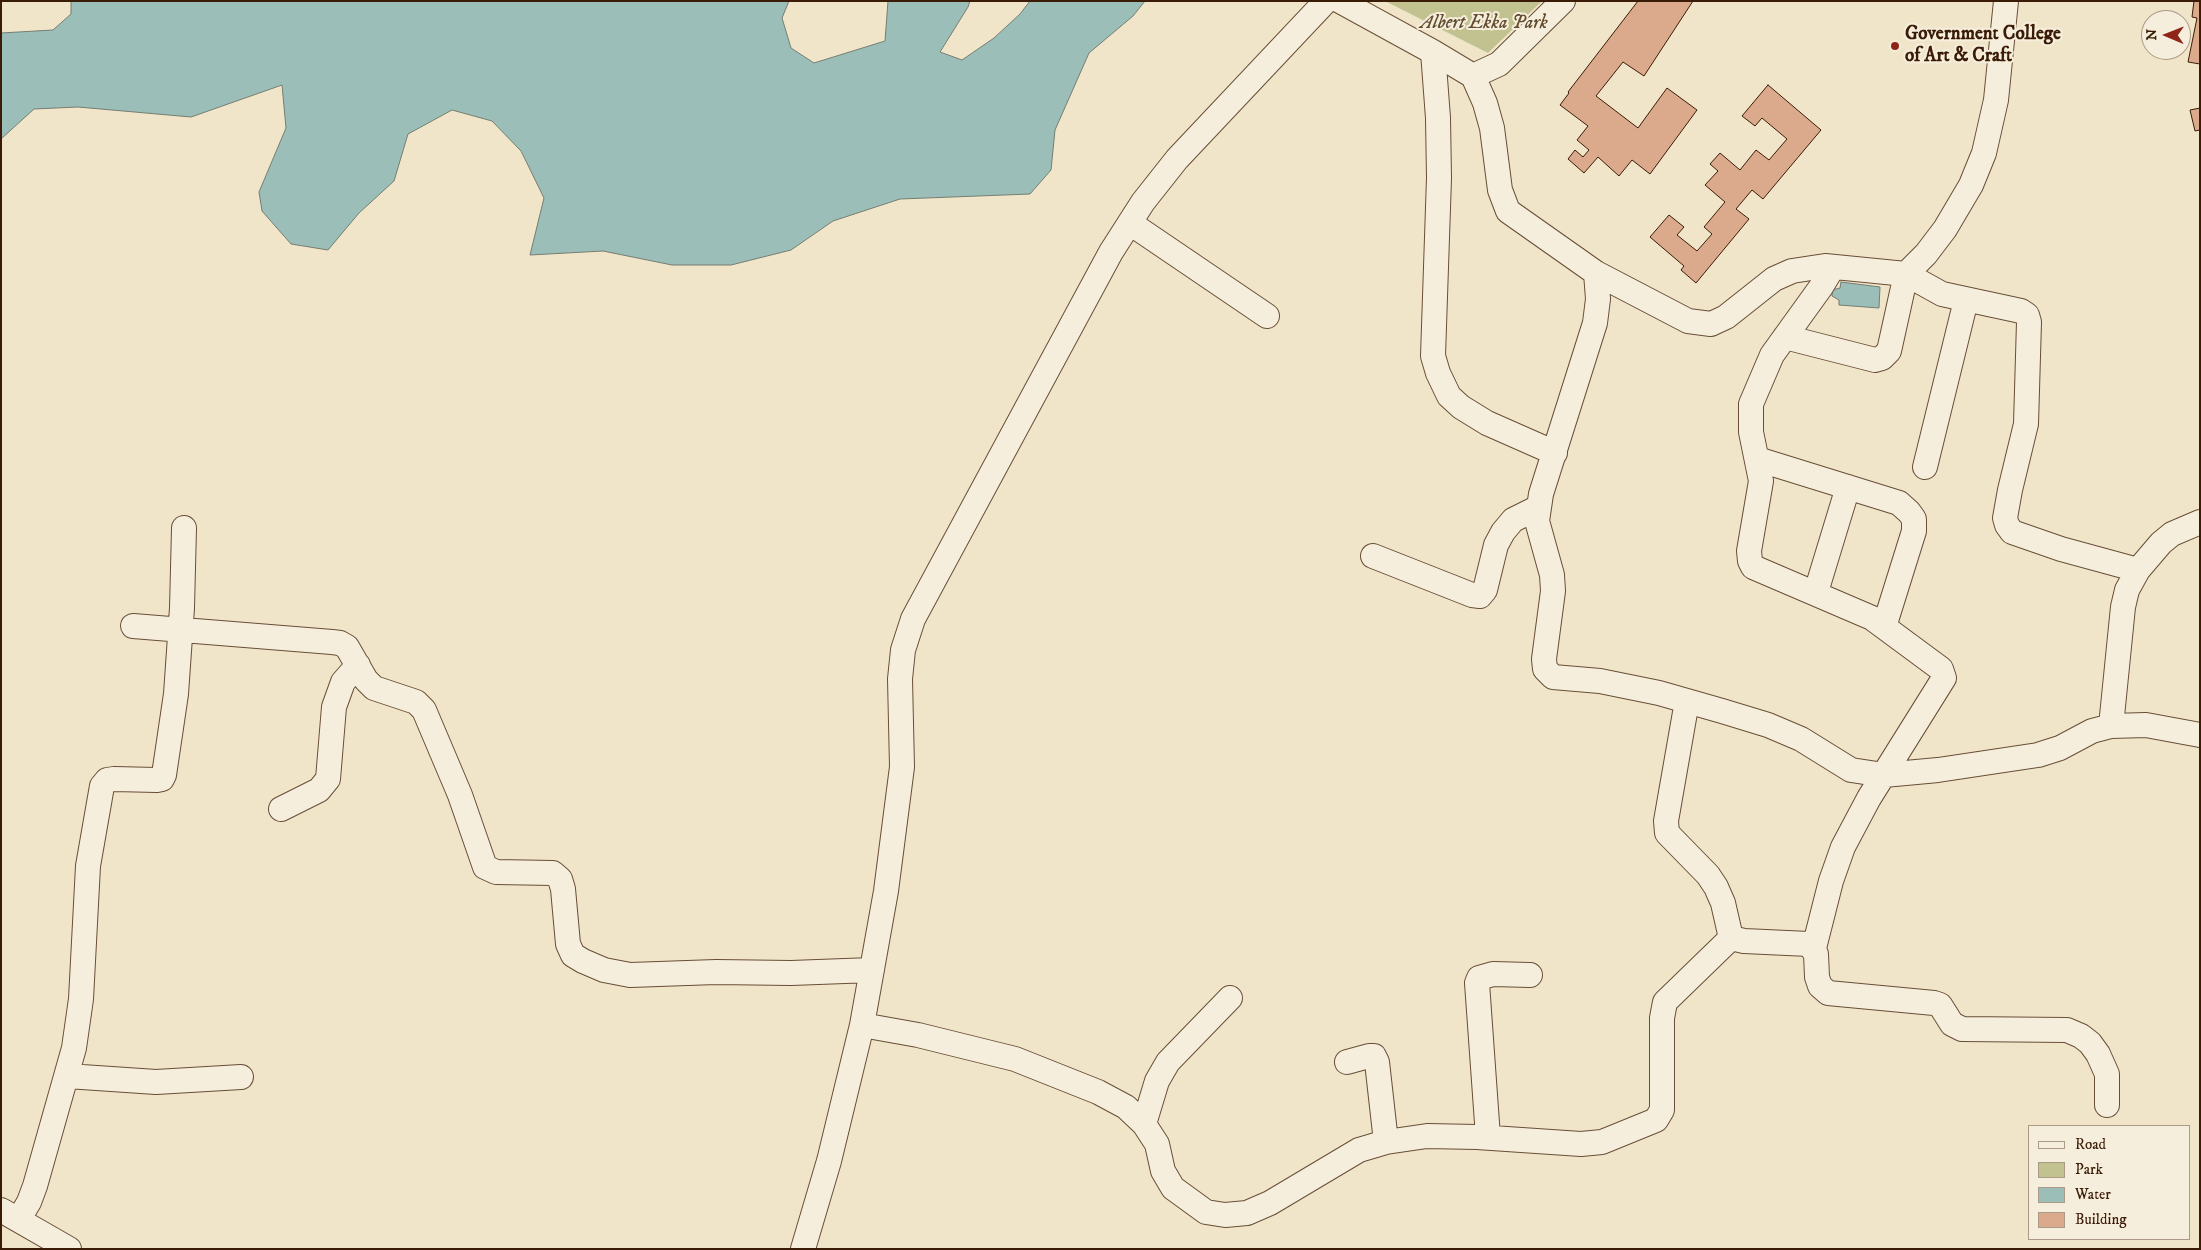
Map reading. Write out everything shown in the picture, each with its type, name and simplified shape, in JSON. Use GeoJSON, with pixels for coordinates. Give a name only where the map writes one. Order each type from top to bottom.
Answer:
{"type":"FeatureCollection","features":[{"type":"Feature","properties":{"kind":"street"},"geometry":{"type":"LineString","coordinates":[[803,1249],[830,1161],[862,1025],[886,891],[902,767],[900,678],[903,650],[913,619],[1071,326],[1142,202],[1177,159],[1326,1]]}},
{"type":"Feature","properties":{"kind":"street"},"geometry":{"type":"LineString","coordinates":[[1340,1],[1473,76],[1485,103],[1492,128],[1500,190],[1508,211],[1596,273],[1688,321],[1710,324],[1726,317],[1774,279],[1792,271],[1832,267],[1906,274],[1942,294],[2021,311],[2027,315],[2029,322],[2026,424],[2010,490],[2005,518],[2007,525],[2012,532],[2138,570]]}},
{"type":"Feature","properties":{"kind":"street"},"geometry":{"type":"LineString","coordinates":[[1473,76],[1499,64],[1563,1]]}},
{"type":"Feature","properties":{"kind":"street"},"geometry":{"type":"LineString","coordinates":[[1785,337],[1875,360],[1882,358],[1889,351],[1906,274],[1926,254],[1945,229],[1971,185],[1984,152],[1996,100],[2006,1]]}},
{"type":"Feature","properties":{"kind":"street"},"geometry":{"type":"LineString","coordinates":[[1433,52],[1438,118],[1439,178],[1433,356],[1438,373],[1449,396],[1462,407],[1487,423],[1555,453]]}},
{"type":"Feature","properties":{"kind":"street"},"geometry":{"type":"LineString","coordinates":[[1130,223],[1267,316]]}},
{"type":"Feature","properties":{"kind":"street"},"geometry":{"type":"LineString","coordinates":[[1832,267],[1821,287],[1772,355],[1751,404],[1751,432],[1761,481],[1749,551],[1750,561],[1753,567],[1816,592],[1872,618],[1940,669],[1944,678],[1869,798],[1844,847],[1831,881],[1814,948],[1820,986],[1828,993],[1934,1003],[1940,1006],[1952,1024],[1962,1029],[2067,1030],[2081,1036],[2090,1043],[2098,1054],[2107,1074],[2107,1105]]}},
{"type":"Feature","properties":{"kind":"street"},"geometry":{"type":"LineString","coordinates":[[1596,273],[1598,300],[1595,323],[1541,494],[1537,521],[1552,575],[1553,591],[1544,658],[1545,669],[1553,677],[1600,681],[1688,701],[1768,725],[1801,739],[1851,770],[1884,775],[1938,770],[2038,755],[2060,748],[2092,731],[2111,726],[2146,726],[2200,735]]}},
{"type":"Feature","properties":{"kind":"street"},"geometry":{"type":"LineString","coordinates":[[1925,467],[1966,300]]}},
{"type":"Feature","properties":{"kind":"street"},"geometry":{"type":"LineString","coordinates":[[1758,459],[1899,503],[1914,520],[1914,531],[1884,627]]}},
{"type":"Feature","properties":{"kind":"street"},"geometry":{"type":"LineString","coordinates":[[1816,592],[1848,487]]}},
{"type":"Feature","properties":{"kind":"street"},"geometry":{"type":"LineString","coordinates":[[1373,556],[1472,595],[1480,596],[1485,590],[1496,545],[1502,532],[1513,520],[1539,506]]}},
{"type":"Feature","properties":{"kind":"street"},"geometry":{"type":"LineString","coordinates":[[2111,726],[2123,607],[2127,590],[2138,570],[2161,543],[2172,534],[2200,522]]}},
{"type":"Feature","properties":{"kind":"street"},"geometry":{"type":"LineString","coordinates":[[69,1249],[10,1215],[29,1202],[74,1048],[81,999],[88,866],[102,786],[107,780],[114,778],[162,779],[176,694],[184,528]]}},
{"type":"Feature","properties":{"kind":"street"},"geometry":{"type":"LineString","coordinates":[[133,626],[340,643],[347,647],[366,680],[374,688],[416,702],[424,710],[460,796],[485,867],[496,872],[553,873],[560,879],[563,889],[568,944],[572,955],[583,961],[604,970],[630,975],[872,970]]}},
{"type":"Feature","properties":{"kind":"street"},"geometry":{"type":"LineString","coordinates":[[281,809],[319,790],[328,778],[334,707],[343,682],[358,665]]}},
{"type":"Feature","properties":{"kind":"street"},"geometry":{"type":"LineString","coordinates":[[1688,701],[1666,821],[1667,834],[1708,875],[1716,887],[1723,903],[1731,938]]}},
{"type":"Feature","properties":{"kind":"street"},"geometry":{"type":"LineString","coordinates":[[862,1025],[918,1035],[1015,1059],[1098,1092],[1126,1106],[1144,1124],[1157,1144],[1163,1171],[1173,1188],[1206,1212],[1225,1215],[1247,1213],[1270,1203],[1360,1150],[1386,1142],[1426,1136],[1488,1137],[1581,1144],[1602,1142],[1656,1120],[1662,1110],[1662,1018],[1665,1002],[1731,938]]}},
{"type":"Feature","properties":{"kind":"street"},"geometry":{"type":"LineString","coordinates":[[1731,938],[1744,941],[1809,944],[1814,948]]}},
{"type":"Feature","properties":{"kind":"street"},"geometry":{"type":"LineString","coordinates":[[1488,1137],[1477,983],[1484,976],[1493,974],[1530,975]]}},
{"type":"Feature","properties":{"kind":"street"},"geometry":{"type":"LineString","coordinates":[[1144,1124],[1158,1081],[1168,1062],[1230,998]]}},
{"type":"Feature","properties":{"kind":"street"},"geometry":{"type":"LineString","coordinates":[[1347,1062],[1374,1056],[1377,1062],[1386,1142]]}},
{"type":"Feature","properties":{"kind":"street"},"geometry":{"type":"LineString","coordinates":[[67,1076],[156,1082],[241,1076]]}},
{"type":"Feature","properties":{"kind":"green space","name":"Albert Ekka Park"},"geometry":{"type":"Polygon","coordinates":[[[1385,1],[1542,1],[1488,53],[1385,1]]]}},
{"type":"Feature","properties":{"kind":"water"},"geometry":{"type":"Polygon","coordinates":[[[71,1],[789,1],[782,18],[791,48],[814,63],[885,41],[888,1],[970,1],[940,52],[962,60],[994,38],[1020,14],[1030,1],[1145,1],[1133,16],[1089,53],[1055,130],[1051,170],[1030,194],[900,199],[833,221],[791,250],[731,265],[672,265],[603,251],[530,255],[544,198],[521,151],[492,121],[452,110],[408,134],[394,181],[359,213],[328,250],[291,244],[262,211],[259,192],[286,128],[282,85],[191,117],[78,107],[34,109],[1,139],[1,33],[53,30],[71,14],[71,1]]]}},
{"type":"Feature","properties":{"kind":"water"},"geometry":{"type":"Polygon","coordinates":[[[1841,282],[1880,287],[1879,308],[1839,305],[1839,300],[1832,296],[1832,290],[1840,288],[1841,282]]]}},
{"type":"Feature","properties":{"kind":"building"},"geometry":{"type":"Polygon","coordinates":[[[1638,1],[1693,1],[1644,76],[1623,62],[1596,96],[1638,128],[1667,88],[1697,110],[1650,174],[1632,160],[1619,176],[1598,157],[1584,173],[1568,159],[1575,150],[1583,157],[1589,150],[1577,140],[1588,126],[1560,105],[1638,1]]]}},
{"type":"Feature","properties":{"kind":"building"},"geometry":{"type":"Polygon","coordinates":[[[2194,1],[2200,1],[2200,64],[2188,62],[2191,60],[2191,47],[2197,18],[2192,17],[2194,1]]]}},
{"type":"Feature","properties":{"kind":"building"},"geometry":{"type":"Polygon","coordinates":[[[1768,85],[1821,130],[1763,199],[1752,190],[1736,209],[1749,219],[1696,283],[1681,270],[1684,266],[1650,237],[1669,215],[1684,227],[1677,235],[1697,251],[1712,234],[1704,227],[1725,202],[1705,185],[1718,171],[1710,164],[1720,153],[1740,170],[1756,150],[1769,160],[1787,139],[1762,118],[1755,126],[1742,116],[1768,85]]]}},
{"type":"Feature","properties":{"kind":"building"},"geometry":{"type":"Polygon","coordinates":[[[2200,108],[2200,130],[2195,131],[2190,110],[2200,108]]]}},
{"type":"Feature","properties":{"kind":"place","name":"Government College of Art & Craft"},"geometry":{"type":"Point","coordinates":[1895,46]}}]}
